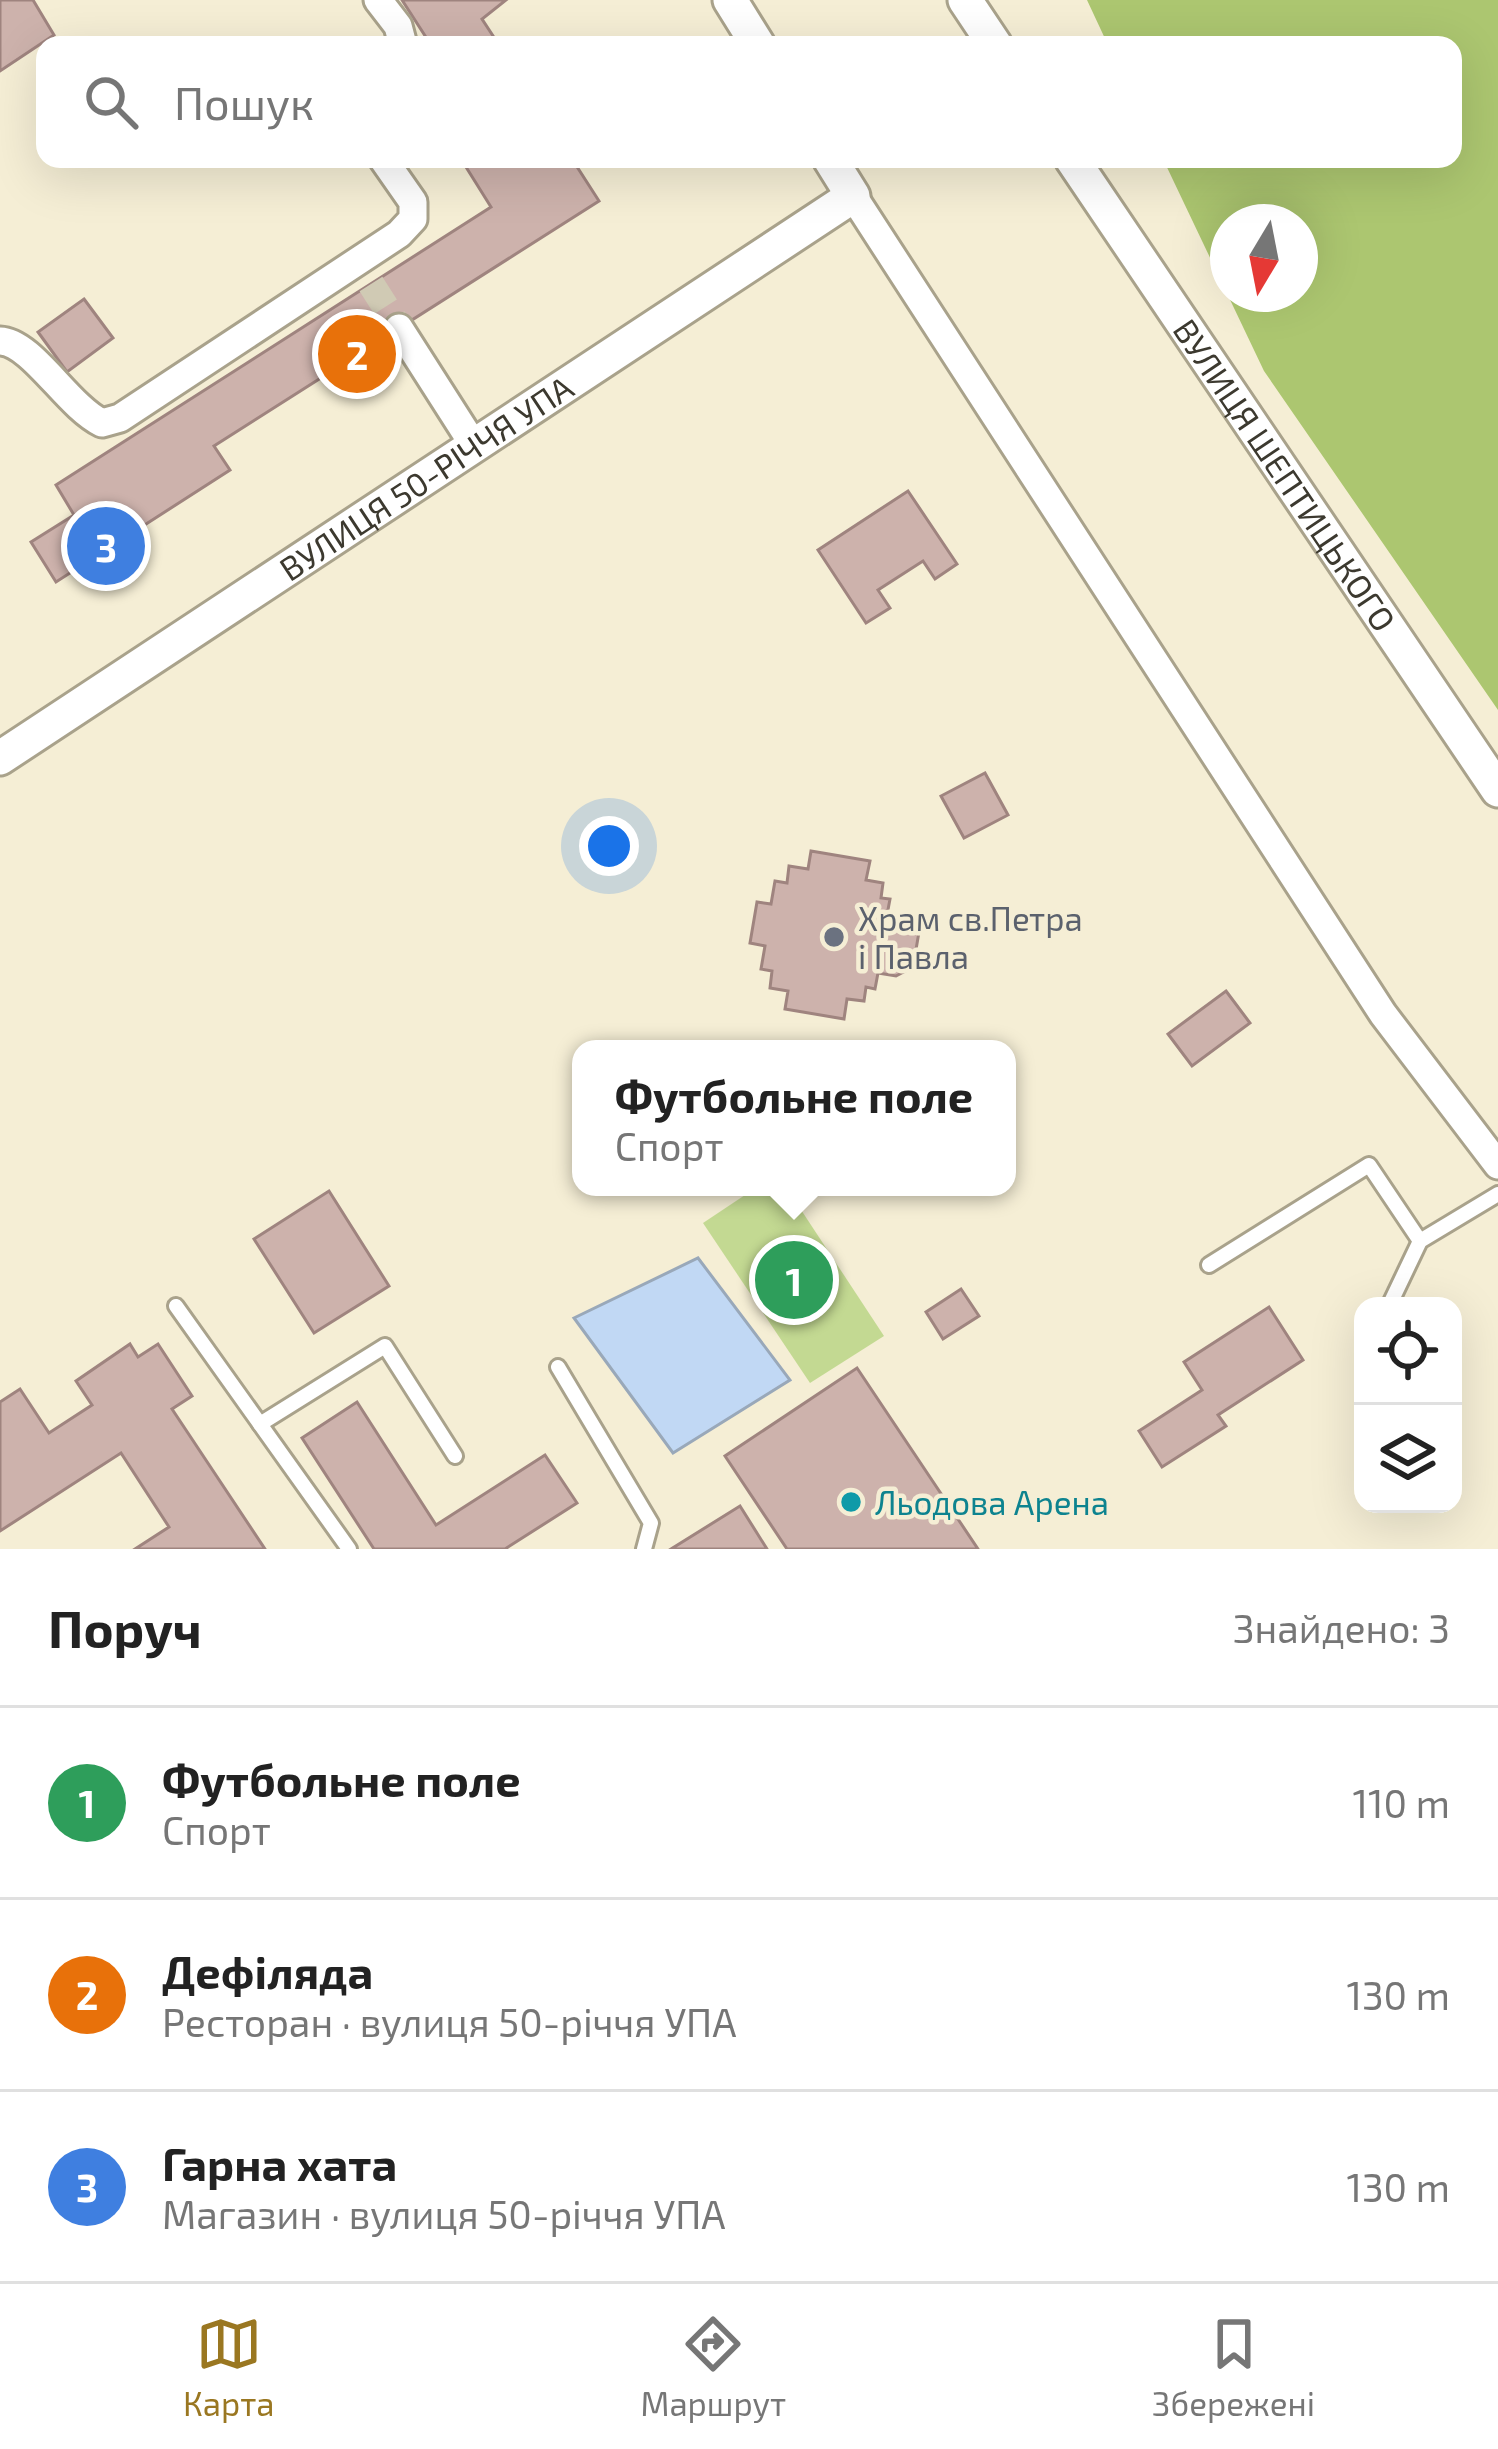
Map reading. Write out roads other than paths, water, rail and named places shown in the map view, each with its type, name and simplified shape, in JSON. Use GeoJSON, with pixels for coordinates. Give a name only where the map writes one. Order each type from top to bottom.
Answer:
{"type":"FeatureCollection","features":[{"type":"Feature","properties":{"kind":"street"},"geometry":{"type":"LineString","coordinates":[[378,0],[401,36]]}},
{"type":"Feature","properties":{"kind":"street"},"geometry":{"type":"LineString","coordinates":[[730,0],[752,36]]}},
{"type":"Feature","properties":{"kind":"street"},"geometry":{"type":"LineString","coordinates":[[964,0],[989,36]]}},
{"type":"Feature","properties":{"kind":"street"},"geometry":{"type":"LineString","coordinates":[[0,341],[13,341],[79,412],[102,423],[120,418],[365,273],[413,219],[413,202],[389,168]]}},
{"type":"Feature","properties":{"kind":"street"},"geometry":{"type":"LineString","coordinates":[[836,168],[1383,1015],[1498,1165]]}},
{"type":"Feature","properties":{"kind":"street","name":"ВУЛИЦЯ ШЕПТИЦЬКОГО"},"geometry":{"type":"LineString","coordinates":[[1078,168],[1497,786]]}},
{"type":"Feature","properties":{"kind":"street","name":"ВУЛИЦЯ 50-РІЧЧЯ УПА"},"geometry":{"type":"LineString","coordinates":[[0,758],[853,196]]}},
{"type":"Feature","properties":{"kind":"street"},"geometry":{"type":"LineString","coordinates":[[400,328],[475,447]]}},
{"type":"Feature","properties":{"kind":"lane"},"geometry":{"type":"LineString","coordinates":[[1209,1265],[1369,1165],[1420,1240]]}},
{"type":"Feature","properties":{"kind":"lane"},"geometry":{"type":"LineString","coordinates":[[1393,1297],[1420,1240],[1498,1194]]}},
{"type":"Feature","properties":{"kind":"lane"},"geometry":{"type":"LineString","coordinates":[[176,1306],[349,1549]]}},
{"type":"Feature","properties":{"kind":"lane"},"geometry":{"type":"LineString","coordinates":[[260,1424],[385,1346],[455,1456]]}},
{"type":"Feature","properties":{"kind":"lane"},"geometry":{"type":"LineString","coordinates":[[558,1367],[651,1523],[644,1549]]}},
{"type":"Feature","properties":{"kind":"water"},"geometry":{"type":"Polygon","coordinates":[[[698,1258],[790,1380],[673,1453],[574,1318],[698,1258]]]}},
{"type":"Feature","properties":{"kind":"tunnel"},"geometry":{"type":"LineString","coordinates":[[371,284],[399,328]]}},
{"type":"Feature","properties":{"kind":"place","name":"Дефіляда"},"geometry":{"type":"Point","coordinates":[357,354]}},
{"type":"Feature","properties":{"kind":"place","name":"Гарна хата"},"geometry":{"type":"Point","coordinates":[106,546]}},
{"type":"Feature","properties":{"kind":"place","name":"Храм св.Петра і Павла"},"geometry":{"type":"Point","coordinates":[834,937]}},
{"type":"Feature","properties":{"kind":"place","name":"Футбольне поле"},"geometry":{"type":"Point","coordinates":[794,1280]}},
{"type":"Feature","properties":{"kind":"place","name":"Льодова Арена"},"geometry":{"type":"Point","coordinates":[851,1502]}}]}
